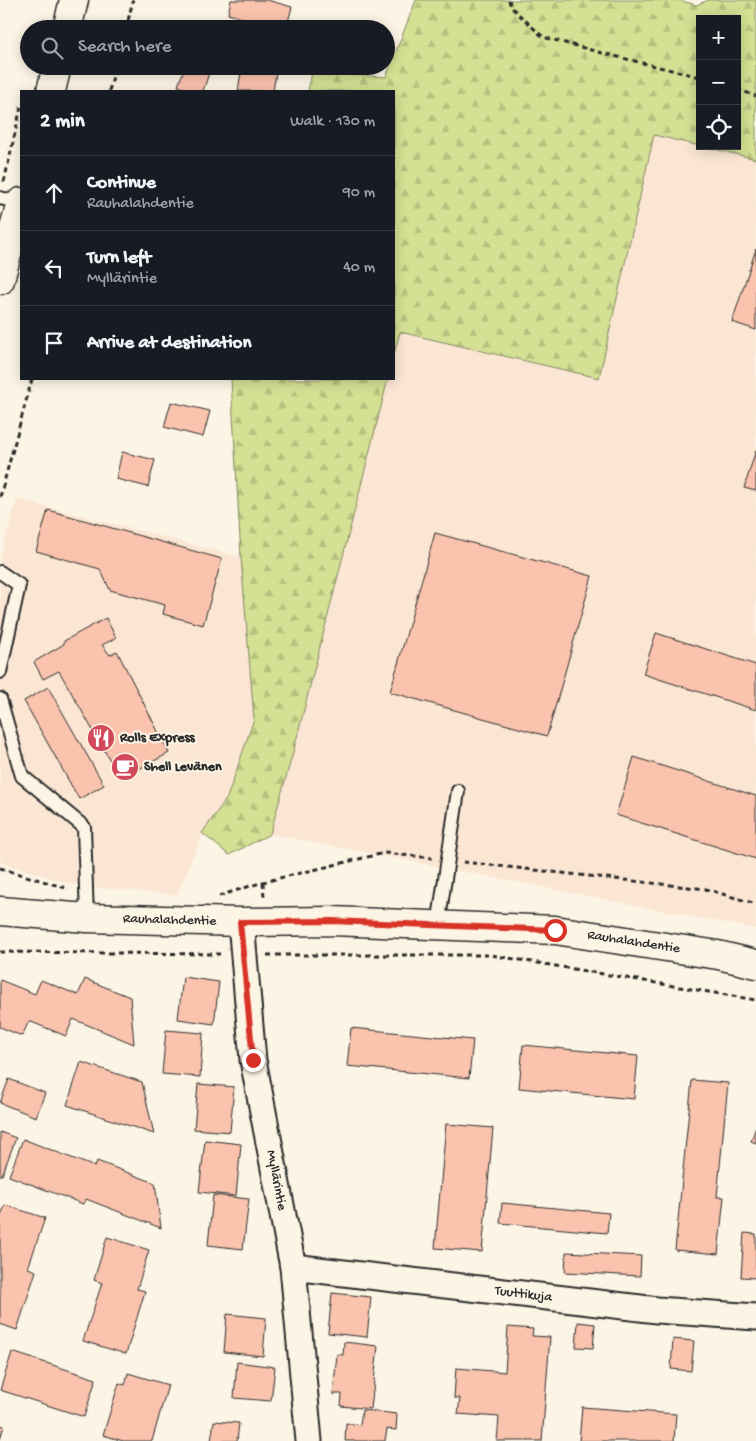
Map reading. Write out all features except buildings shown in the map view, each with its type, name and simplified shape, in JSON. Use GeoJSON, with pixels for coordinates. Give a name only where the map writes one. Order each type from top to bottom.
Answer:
{"type":"FeatureCollection","features":[{"type":"Feature","properties":{"kind":"main road"},"geometry":{"type":"LineString","coordinates":[[69,20],[74,0]]}},
{"type":"Feature","properties":{"kind":"main road"},"geometry":{"type":"LineString","coordinates":[[51,90],[55,75]]}},
{"type":"Feature","properties":{"kind":"main road"},"geometry":{"type":"LineString","coordinates":[[0,280],[11,198]]}},
{"type":"Feature","properties":{"kind":"main road","name":"Rauhalahdentie"},"geometry":{"type":"LineString","coordinates":[[0,912],[87,906],[240,922],[332,921],[555,930],[718,955],[756,964]]}},
{"type":"Feature","properties":{"kind":"street","name":"Myllärintie"},"geometry":{"type":"LineString","coordinates":[[240,922],[253,1060],[293,1267],[309,1441]]}},
{"type":"Feature","properties":{"kind":"street","name":"Tuuttikuja"},"geometry":{"type":"LineString","coordinates":[[293,1267],[657,1310],[756,1317]]}},
{"type":"Feature","properties":{"kind":"lane"},"geometry":{"type":"LineString","coordinates":[[0,572],[19,585],[0,672]]}},
{"type":"Feature","properties":{"kind":"lane"},"geometry":{"type":"LineString","coordinates":[[0,699],[22,776],[84,827],[87,906]]}},
{"type":"Feature","properties":{"kind":"lane"},"geometry":{"type":"LineString","coordinates":[[438,926],[458,791]]}},
{"type":"Feature","properties":{"kind":"path"},"geometry":{"type":"LineString","coordinates":[[128,20],[133,0]]}},
{"type":"Feature","properties":{"kind":"path"},"geometry":{"type":"LineString","coordinates":[[510,0],[511,7],[543,37],[696,76]]}},
{"type":"Feature","properties":{"kind":"path"},"geometry":{"type":"LineString","coordinates":[[109,90],[113,75]]}},
{"type":"Feature","properties":{"kind":"path"},"geometry":{"type":"LineString","coordinates":[[741,90],[756,96]]}},
{"type":"Feature","properties":{"kind":"path"},"geometry":{"type":"LineString","coordinates":[[11,198],[20,116]]}},
{"type":"Feature","properties":{"kind":"path"},"geometry":{"type":"LineString","coordinates":[[0,497],[32,380]]}},
{"type":"Feature","properties":{"kind":"path"},"geometry":{"type":"LineString","coordinates":[[211,896],[219,896],[263,882],[384,854],[706,889],[756,904]]}},
{"type":"Feature","properties":{"kind":"path"},"geometry":{"type":"LineString","coordinates":[[0,868],[87,906]]}},
{"type":"Feature","properties":{"kind":"path"},"geometry":{"type":"LineString","coordinates":[[266,955],[491,954],[756,1000]]}},
{"type":"Feature","properties":{"kind":"shaded area"},"geometry":{"type":"Polygon","coordinates":[[[654,135],[696,145],[696,150],[718,150],[756,159],[756,929],[270,834],[387,380],[395,380],[395,350],[399,332],[599,378],[654,135]]]}},
{"type":"Feature","properties":{"kind":"shaded area"},"geometry":{"type":"Polygon","coordinates":[[[17,499],[241,557],[254,719],[227,798],[203,833],[177,895],[77,886],[0,862],[0,557],[17,499]]]}},
{"type":"Feature","properties":{"kind":"green space"},"geometry":{"type":"Polygon","coordinates":[[[416,0],[679,0],[696,5],[709,0],[756,0],[756,159],[718,150],[741,150],[741,15],[696,15],[696,145],[654,135],[599,378],[400,332],[395,350],[395,90],[308,90],[311,75],[386,77],[387,75],[395,75],[395,54],[416,0]]]}},
{"type":"Feature","properties":{"kind":"green space"},"geometry":{"type":"Polygon","coordinates":[[[231,380],[388,380],[294,749],[270,834],[229,855],[202,833],[227,798],[254,719],[241,557],[231,380]]]}},
{"type":"Feature","properties":{"kind":"place","name":"Rolls Express"},"geometry":{"type":"Point","coordinates":[101,738]}},
{"type":"Feature","properties":{"kind":"place","name":"Shell Levänen"},"geometry":{"type":"Point","coordinates":[125,767]}},
{"type":"Feature","properties":{"kind":"route"},"geometry":{"type":"LineString","coordinates":[[253,1060],[240,922],[332,921],[555,930]]}}]}
